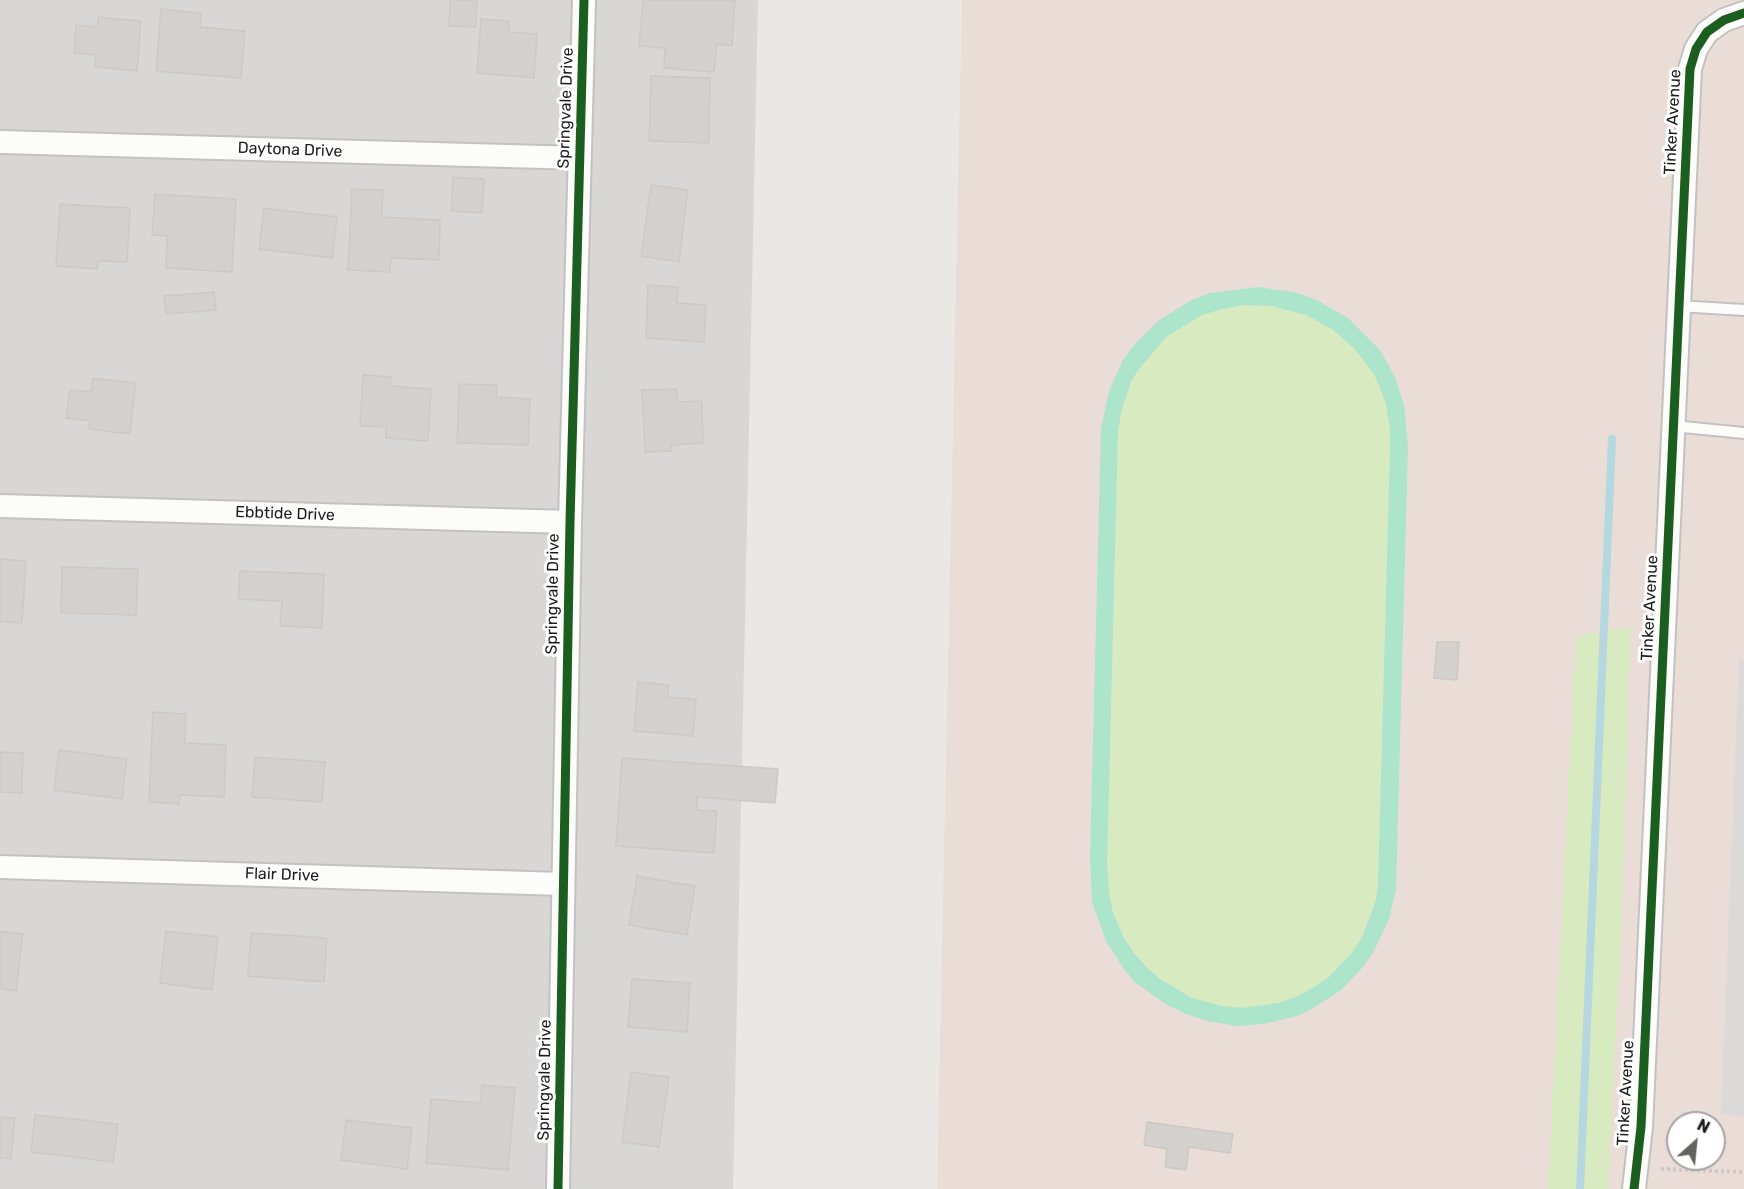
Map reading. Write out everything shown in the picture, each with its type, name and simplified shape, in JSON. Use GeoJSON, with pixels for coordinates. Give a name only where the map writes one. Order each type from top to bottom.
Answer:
{"type":"FeatureCollection","features":[{"type":"Feature","properties":{"kind":"street","name":"Springvale Drive"},"geometry":{"type":"LineString","coordinates":[[558,1189],[570,522],[584,0]]}},
{"type":"Feature","properties":{"kind":"street","name":"Tinker Avenue"},"geometry":{"type":"LineString","coordinates":[[1635,1178],[1641,1117],[1689,69],[1696,49],[1707,32],[1724,20],[1744,14]]}},
{"type":"Feature","properties":{"kind":"street","name":"Daytona Drive"},"geometry":{"type":"LineString","coordinates":[[0,142],[580,158]]}},
{"type":"Feature","properties":{"kind":"street","name":"Ebbtide Drive"},"geometry":{"type":"LineString","coordinates":[[0,506],[570,522]]}},
{"type":"Feature","properties":{"kind":"street","name":"Flair Drive"},"geometry":{"type":"LineString","coordinates":[[0,867],[563,884]]}},
{"type":"Feature","properties":{"kind":"lane"},"geometry":{"type":"LineString","coordinates":[[1678,306],[1744,310]]}},
{"type":"Feature","properties":{"kind":"lane"},"geometry":{"type":"LineString","coordinates":[[1673,426],[1744,433]]}},
{"type":"Feature","properties":{"kind":"path"},"geometry":{"type":"LineString","coordinates":[[1635,1178],[1744,1172]]}},
{"type":"Feature","properties":{"kind":"shaded area"},"geometry":{"type":"Polygon","coordinates":[[[0,0],[758,0],[733,1189],[0,1189],[0,0]]]}},
{"type":"Feature","properties":{"kind":"shaded area"},"geometry":{"type":"Polygon","coordinates":[[[962,0],[1744,0],[1744,1189],[937,1189],[962,0]]]}},
{"type":"Feature","properties":{"kind":"shaded area"},"geometry":{"type":"Polygon","coordinates":[[[1739,659],[1744,660],[1744,1117],[1726,1115],[1726,1111],[1721,1111],[1739,659]]]}},
{"type":"Feature","properties":{"kind":"green space"},"geometry":{"type":"Polygon","coordinates":[[[1258,287],[1294,292],[1317,300],[1348,318],[1380,350],[1395,377],[1404,405],[1408,447],[1396,889],[1389,919],[1373,953],[1341,990],[1297,1016],[1263,1024],[1237,1026],[1207,1021],[1186,1014],[1167,1005],[1136,983],[1106,941],[1092,902],[1090,856],[1101,429],[1109,391],[1123,360],[1133,346],[1158,321],[1192,300],[1210,293],[1258,287]],[[1244,305],[1222,309],[1202,315],[1166,337],[1138,370],[1131,382],[1122,408],[1118,431],[1107,866],[1113,913],[1124,938],[1134,953],[1160,979],[1192,998],[1222,1006],[1242,1008],[1278,1003],[1293,998],[1328,978],[1353,952],[1363,935],[1376,900],[1378,886],[1390,450],[1386,403],[1374,374],[1354,348],[1332,329],[1306,315],[1272,306],[1244,305]]]}},
{"type":"Feature","properties":{"kind":"green space"},"geometry":{"type":"Polygon","coordinates":[[[1244,305],[1272,306],[1306,315],[1332,329],[1354,348],[1374,374],[1386,403],[1390,450],[1376,900],[1363,935],[1353,952],[1328,978],[1293,998],[1278,1003],[1242,1008],[1222,1006],[1192,998],[1160,979],[1147,968],[1124,938],[1113,913],[1107,866],[1118,431],[1122,408],[1138,370],[1166,337],[1202,315],[1244,305]]]}},
{"type":"Feature","properties":{"kind":"green space"},"geometry":{"type":"Polygon","coordinates":[[[1630,627],[1622,918],[1608,1189],[1548,1189],[1576,636],[1630,627]]]}},
{"type":"Feature","properties":{"kind":"building"},"geometry":{"type":"Polygon","coordinates":[[[450,0],[477,0],[476,27],[449,26],[450,0]]]}},
{"type":"Feature","properties":{"kind":"building"},"geometry":{"type":"Polygon","coordinates":[[[643,0],[735,0],[732,46],[717,44],[714,72],[664,68],[665,48],[639,46],[643,0]]]}},
{"type":"Feature","properties":{"kind":"building"},"geometry":{"type":"Polygon","coordinates":[[[161,9],[201,13],[200,27],[245,31],[241,78],[156,71],[161,9]]]}},
{"type":"Feature","properties":{"kind":"building"},"geometry":{"type":"Polygon","coordinates":[[[98,17],[141,21],[137,71],[95,67],[96,55],[74,53],[76,25],[97,27],[98,17]]]}},
{"type":"Feature","properties":{"kind":"building"},"geometry":{"type":"Polygon","coordinates":[[[481,19],[509,21],[509,32],[537,34],[534,78],[477,73],[481,19]]]}},
{"type":"Feature","properties":{"kind":"building"},"geometry":{"type":"Polygon","coordinates":[[[651,76],[710,78],[709,143],[649,141],[651,76]]]}},
{"type":"Feature","properties":{"kind":"building"},"geometry":{"type":"Polygon","coordinates":[[[453,177],[484,179],[482,213],[451,211],[453,177]]]}},
{"type":"Feature","properties":{"kind":"building"},"geometry":{"type":"Polygon","coordinates":[[[651,185],[688,190],[679,262],[641,256],[651,185]]]}},
{"type":"Feature","properties":{"kind":"building"},"geometry":{"type":"Polygon","coordinates":[[[352,189],[383,190],[382,217],[440,220],[439,260],[391,258],[390,272],[348,270],[352,189]]]}},
{"type":"Feature","properties":{"kind":"building"},"geometry":{"type":"Polygon","coordinates":[[[155,194],[236,199],[232,272],[166,268],[167,236],[152,235],[155,194]]]}},
{"type":"Feature","properties":{"kind":"building"},"geometry":{"type":"Polygon","coordinates":[[[60,204],[130,208],[127,262],[98,261],[97,269],[56,266],[60,204]]]}},
{"type":"Feature","properties":{"kind":"building"},"geometry":{"type":"Polygon","coordinates":[[[264,208],[337,217],[332,258],[259,249],[264,208]]]}},
{"type":"Feature","properties":{"kind":"building"},"geometry":{"type":"Polygon","coordinates":[[[648,285],[678,287],[677,303],[706,305],[704,342],[646,338],[648,285]]]}},
{"type":"Feature","properties":{"kind":"building"},"geometry":{"type":"Polygon","coordinates":[[[214,292],[216,310],[166,314],[164,296],[214,292]]]}},
{"type":"Feature","properties":{"kind":"building"},"geometry":{"type":"Polygon","coordinates":[[[363,375],[391,377],[390,386],[431,389],[428,441],[386,438],[386,427],[360,426],[363,375]]]}},
{"type":"Feature","properties":{"kind":"building"},"geometry":{"type":"Polygon","coordinates":[[[93,378],[136,383],[130,434],[89,429],[90,421],[66,418],[70,390],[91,392],[93,378]]]}},
{"type":"Feature","properties":{"kind":"building"},"geometry":{"type":"Polygon","coordinates":[[[459,384],[497,385],[496,397],[530,399],[528,445],[457,443],[459,384]]]}},
{"type":"Feature","properties":{"kind":"building"},"geometry":{"type":"Polygon","coordinates":[[[677,389],[677,402],[702,401],[703,443],[671,445],[672,451],[645,452],[642,390],[677,389]]]}},
{"type":"Feature","properties":{"kind":"building"},"geometry":{"type":"Polygon","coordinates":[[[0,559],[26,561],[22,623],[0,622],[0,559]]]}},
{"type":"Feature","properties":{"kind":"building"},"geometry":{"type":"Polygon","coordinates":[[[62,567],[138,569],[136,615],[61,613],[62,567]]]}},
{"type":"Feature","properties":{"kind":"building"},"geometry":{"type":"Polygon","coordinates":[[[240,571],[324,574],[322,628],[280,626],[282,601],[238,599],[240,571]]]}},
{"type":"Feature","properties":{"kind":"building"},"geometry":{"type":"Polygon","coordinates":[[[1437,642],[1459,642],[1457,680],[1434,678],[1437,642]]]}},
{"type":"Feature","properties":{"kind":"building"},"geometry":{"type":"Polygon","coordinates":[[[638,682],[669,685],[668,697],[696,699],[693,736],[634,731],[638,682]]]}},
{"type":"Feature","properties":{"kind":"building"},"geometry":{"type":"Polygon","coordinates":[[[153,712],[186,714],[185,743],[226,745],[224,797],[180,795],[179,804],[149,802],[153,712]]]}},
{"type":"Feature","properties":{"kind":"building"},"geometry":{"type":"Polygon","coordinates":[[[59,750],[127,759],[122,799],[54,790],[59,750]]]}},
{"type":"Feature","properties":{"kind":"building"},"geometry":{"type":"Polygon","coordinates":[[[0,752],[23,753],[22,793],[0,792],[0,752]]]}},
{"type":"Feature","properties":{"kind":"building"},"geometry":{"type":"Polygon","coordinates":[[[255,757],[325,762],[322,802],[252,797],[255,757]]]}},
{"type":"Feature","properties":{"kind":"building"},"geometry":{"type":"Polygon","coordinates":[[[622,758],[778,769],[775,803],[697,797],[697,810],[717,811],[714,853],[616,846],[622,758]]]}},
{"type":"Feature","properties":{"kind":"building"},"geometry":{"type":"Polygon","coordinates":[[[637,876],[695,886],[687,935],[629,925],[637,876]]]}},
{"type":"Feature","properties":{"kind":"building"},"geometry":{"type":"Polygon","coordinates":[[[0,931],[23,934],[16,991],[0,989],[0,931]]]}},
{"type":"Feature","properties":{"kind":"building"},"geometry":{"type":"Polygon","coordinates":[[[166,931],[218,937],[212,990],[160,983],[166,931]]]}},
{"type":"Feature","properties":{"kind":"building"},"geometry":{"type":"Polygon","coordinates":[[[251,933],[327,938],[324,982],[248,976],[251,933]]]}},
{"type":"Feature","properties":{"kind":"building"},"geometry":{"type":"Polygon","coordinates":[[[632,979],[690,983],[687,1032],[628,1027],[632,979]]]}},
{"type":"Feature","properties":{"kind":"building"},"geometry":{"type":"Polygon","coordinates":[[[631,1072],[669,1077],[659,1147],[622,1142],[631,1072]]]}},
{"type":"Feature","properties":{"kind":"building"},"geometry":{"type":"Polygon","coordinates":[[[482,1085],[515,1088],[508,1170],[426,1163],[431,1099],[480,1103],[482,1085]]]}},
{"type":"Feature","properties":{"kind":"building"},"geometry":{"type":"Polygon","coordinates":[[[35,1115],[118,1124],[113,1162],[31,1152],[35,1115]]]}},
{"type":"Feature","properties":{"kind":"building"},"geometry":{"type":"Polygon","coordinates":[[[0,1117],[15,1118],[11,1159],[0,1158],[0,1117]]]}},
{"type":"Feature","properties":{"kind":"building"},"geometry":{"type":"Polygon","coordinates":[[[346,1120],[412,1128],[407,1169],[341,1160],[346,1120]]]}},
{"type":"Feature","properties":{"kind":"building"},"geometry":{"type":"Polygon","coordinates":[[[1147,1122],[1233,1134],[1230,1153],[1189,1147],[1186,1170],[1165,1167],[1167,1149],[1144,1145],[1147,1122]]]}},
{"type":"Feature","properties":{"kind":"waterway"},"geometry":{"type":"LineString","coordinates":[[1580,1189],[1612,439]]}},
{"type":"Feature","properties":{"kind":"cycle path"},"geometry":{"type":"LineString","coordinates":[[558,1189],[570,522],[584,0]]}},
{"type":"Feature","properties":{"kind":"cycle path"},"geometry":{"type":"LineString","coordinates":[[1634,1189],[1641,1127],[1690,69],[1696,49],[1707,32],[1724,20],[1744,13]]}}]}
